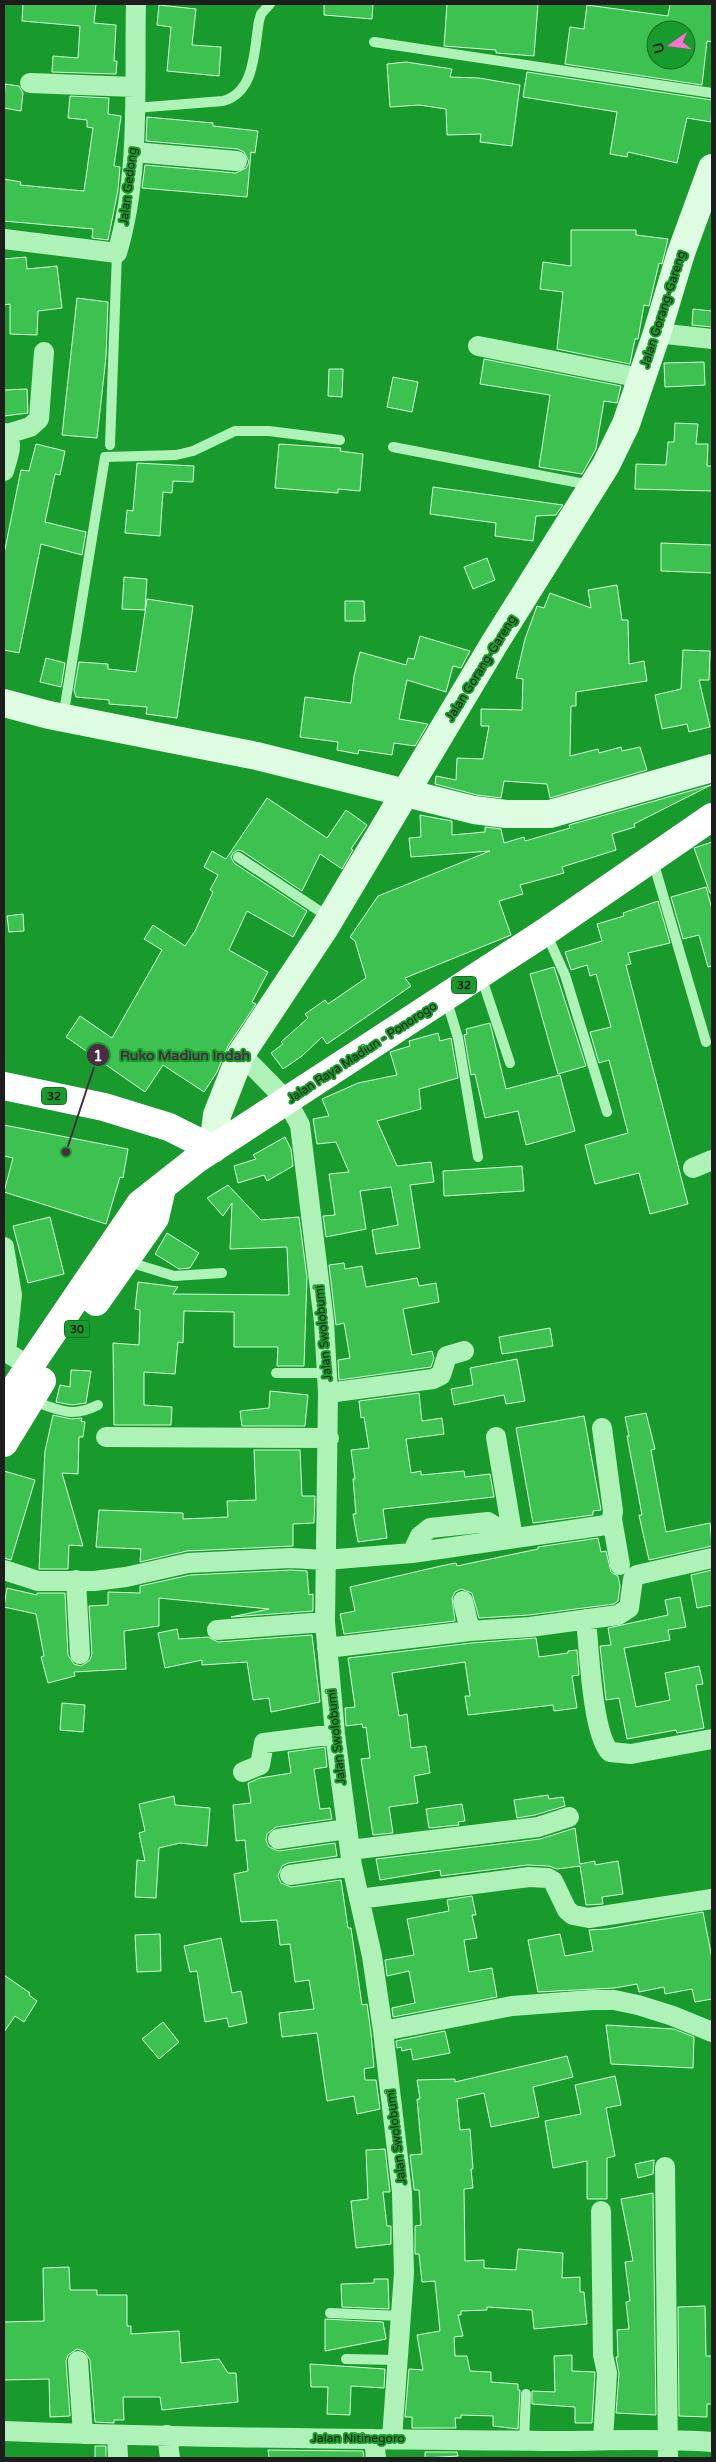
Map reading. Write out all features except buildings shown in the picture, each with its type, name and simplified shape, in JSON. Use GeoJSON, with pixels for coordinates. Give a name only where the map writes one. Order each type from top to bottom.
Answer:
{"type":"FeatureCollection","features":[{"type":"Feature","properties":{"kind":"highway","name":"Jalan Raya Madiun - Ponorogo"},"geometry":{"type":"LineString","coordinates":[[148,1211],[162,1188],[213,1149],[545,932],[712,818]]}},
{"type":"Feature","properties":{"kind":"highway","name":"32"},"geometry":{"type":"LineString","coordinates":[[4,1086],[104,1107],[168,1127],[213,1149]]}},
{"type":"Feature","properties":{"kind":"highway","name":"30"},"geometry":{"type":"LineString","coordinates":[[16,1402],[125,1260],[148,1211]]}},
{"type":"Feature","properties":{"kind":"highway","name":"30"},"geometry":{"type":"LineString","coordinates":[[4,1443],[29,1366],[148,1211]]}},
{"type":"Feature","properties":{"kind":"main road","name":"Jalan Gorang-Gareng"},"geometry":{"type":"LineString","coordinates":[[213,1149],[217,1115],[241,1054],[331,919],[494,644],[606,465],[626,424],[657,334],[681,253],[712,168]]}},
{"type":"Feature","properties":{"kind":"main road"},"geometry":{"type":"LineString","coordinates":[[4,703],[63,718],[257,756],[474,810],[506,814],[550,814],[712,768]]}},
{"type":"Feature","properties":{"kind":"street","name":"Jalan Gedong"},"geometry":{"type":"LineString","coordinates":[[117,253],[124,224],[134,152],[136,4]]}},
{"type":"Feature","properties":{"kind":"street"},"geometry":{"type":"LineString","coordinates":[[30,83],[134,87]]}},
{"type":"Feature","properties":{"kind":"street"},"geometry":{"type":"LineString","coordinates":[[134,152],[237,161]]}},
{"type":"Feature","properties":{"kind":"street"},"geometry":{"type":"LineString","coordinates":[[4,239],[117,253]]}},
{"type":"Feature","properties":{"kind":"street"},"geometry":{"type":"LineString","coordinates":[[657,334],[712,339]]}},
{"type":"Feature","properties":{"kind":"street"},"geometry":{"type":"LineString","coordinates":[[478,346],[641,378]]}},
{"type":"Feature","properties":{"kind":"street"},"geometry":{"type":"LineString","coordinates":[[4,471],[11,445],[5,433],[30,427],[39,420],[44,352]]}},
{"type":"Feature","properties":{"kind":"street","name":"Jalan Swolobumi"},"geometry":{"type":"LineString","coordinates":[[241,1054],[287,1101],[301,1130],[324,1322],[329,1438],[325,1560],[327,1648],[347,1829],[359,1900],[372,1956],[402,2192],[404,2272],[398,2360],[381,2445]]}},
{"type":"Feature","properties":{"kind":"street"},"geometry":{"type":"LineString","coordinates":[[693,1168],[712,1160]]}},
{"type":"Feature","properties":{"kind":"street"},"geometry":{"type":"LineString","coordinates":[[4,1247],[12,1295],[5,1352],[29,1366]]}},
{"type":"Feature","properties":{"kind":"street"},"geometry":{"type":"LineString","coordinates":[[328,1383],[433,1379],[440,1375],[447,1356],[464,1351]]}},
{"type":"Feature","properties":{"kind":"street"},"geometry":{"type":"LineString","coordinates":[[602,1428],[613,1511],[612,1520],[620,1565]]}},
{"type":"Feature","properties":{"kind":"street"},"geometry":{"type":"LineString","coordinates":[[106,1437],[329,1438]]}},
{"type":"Feature","properties":{"kind":"street"},"geometry":{"type":"LineString","coordinates":[[496,1437],[508,1539]]}},
{"type":"Feature","properties":{"kind":"street"},"geometry":{"type":"LineString","coordinates":[[508,1539],[606,1525],[612,1520]]}},
{"type":"Feature","properties":{"kind":"street"},"geometry":{"type":"LineString","coordinates":[[4,1570],[38,1581],[76,1580],[126,1577],[188,1563],[291,1558],[325,1560],[412,1553],[420,1536],[430,1528],[488,1522],[498,1528],[508,1539]]}},
{"type":"Feature","properties":{"kind":"street"},"geometry":{"type":"LineString","coordinates":[[327,1648],[470,1630],[530,1627],[618,1614],[628,1608],[633,1578],[637,1575],[712,1558]]}},
{"type":"Feature","properties":{"kind":"street"},"geometry":{"type":"LineString","coordinates":[[76,1580],[80,1654]]}},
{"type":"Feature","properties":{"kind":"street"},"geometry":{"type":"LineString","coordinates":[[463,1601],[470,1630]]}},
{"type":"Feature","properties":{"kind":"street"},"geometry":{"type":"LineString","coordinates":[[586,1619],[594,1695],[601,1735],[610,1752],[631,1754],[712,1739]]}},
{"type":"Feature","properties":{"kind":"street"},"geometry":{"type":"LineString","coordinates":[[217,1630],[325,1622]]}},
{"type":"Feature","properties":{"kind":"street"},"geometry":{"type":"LineString","coordinates":[[243,1772],[260,1765],[264,1743],[335,1734]]}},
{"type":"Feature","properties":{"kind":"street"},"geometry":{"type":"LineString","coordinates":[[290,1875],[351,1858],[538,1827],[569,1817]]}},
{"type":"Feature","properties":{"kind":"street"},"geometry":{"type":"LineString","coordinates":[[278,1839],[347,1829]]}},
{"type":"Feature","properties":{"kind":"street"},"geometry":{"type":"LineString","coordinates":[[359,1900],[529,1877],[548,1878],[554,1881],[567,1910],[573,1915],[589,1918],[712,1899]]}},
{"type":"Feature","properties":{"kind":"street"},"geometry":{"type":"LineString","coordinates":[[383,2031],[512,2006],[607,2000],[638,2005],[673,2016],[712,2032]]}},
{"type":"Feature","properties":{"kind":"street"},"geometry":{"type":"LineString","coordinates":[[665,2168],[669,2449]]}},
{"type":"Feature","properties":{"kind":"street"},"geometry":{"type":"LineString","coordinates":[[601,2211],[603,2355],[607,2374],[602,2440]]}},
{"type":"Feature","properties":{"kind":"street"},"geometry":{"type":"LineString","coordinates":[[78,2361],[83,2434]]}},
{"type":"Feature","properties":{"kind":"street","name":"Jalan Nitinegoro"},"geometry":{"type":"LineString","coordinates":[[4,2431],[167,2435],[381,2445],[524,2440],[602,2440],[669,2449],[712,2442]]}},
{"type":"Feature","properties":{"kind":"street"},"geometry":{"type":"LineString","coordinates":[[117,2435],[118,2458]]}},
{"type":"Feature","properties":{"kind":"street"},"geometry":{"type":"LineString","coordinates":[[167,2435],[170,2458]]}},
{"type":"Feature","properties":{"kind":"lane"},"geometry":{"type":"LineString","coordinates":[[135,108],[223,101],[236,96],[250,75],[261,14],[270,4]]}},
{"type":"Feature","properties":{"kind":"lane"},"geometry":{"type":"LineString","coordinates":[[374,42],[712,94]]}},
{"type":"Feature","properties":{"kind":"lane"},"geometry":{"type":"LineString","coordinates":[[110,445],[117,253]]}},
{"type":"Feature","properties":{"kind":"lane"},"geometry":{"type":"LineString","coordinates":[[63,718],[105,457],[176,455],[193,451],[235,431],[268,431],[340,440]]}},
{"type":"Feature","properties":{"kind":"lane"},"geometry":{"type":"LineString","coordinates":[[394,446],[594,486]]}},
{"type":"Feature","properties":{"kind":"lane"},"geometry":{"type":"LineString","coordinates":[[238,857],[331,919]]}},
{"type":"Feature","properties":{"kind":"lane"},"geometry":{"type":"LineString","coordinates":[[652,859],[706,1042]]}},
{"type":"Feature","properties":{"kind":"lane"},"geometry":{"type":"LineString","coordinates":[[545,932],[565,975],[606,1112]]}},
{"type":"Feature","properties":{"kind":"lane"},"geometry":{"type":"LineString","coordinates":[[480,975],[510,1063]]}},
{"type":"Feature","properties":{"kind":"lane"},"geometry":{"type":"LineString","coordinates":[[446,997],[458,1038],[478,1157]]}},
{"type":"Feature","properties":{"kind":"lane"},"geometry":{"type":"LineString","coordinates":[[125,1260],[174,1276],[222,1274]]}},
{"type":"Feature","properties":{"kind":"lane"},"geometry":{"type":"LineString","coordinates":[[276,1373],[328,1383]]}},
{"type":"Feature","properties":{"kind":"lane"},"geometry":{"type":"LineString","coordinates":[[16,1402],[82,1413],[98,1405]]}},
{"type":"Feature","properties":{"kind":"lane"},"geometry":{"type":"LineString","coordinates":[[330,2314],[401,2316]]}},
{"type":"Feature","properties":{"kind":"lane"},"geometry":{"type":"LineString","coordinates":[[346,2359],[398,2360]]}},
{"type":"Feature","properties":{"kind":"lane"},"geometry":{"type":"LineString","coordinates":[[524,2440],[526,2394]]}},
{"type":"Feature","properties":{"kind":"place","name":"Ruko Madiun Indah"},"geometry":{"type":"Point","coordinates":[66,1152]}}]}
